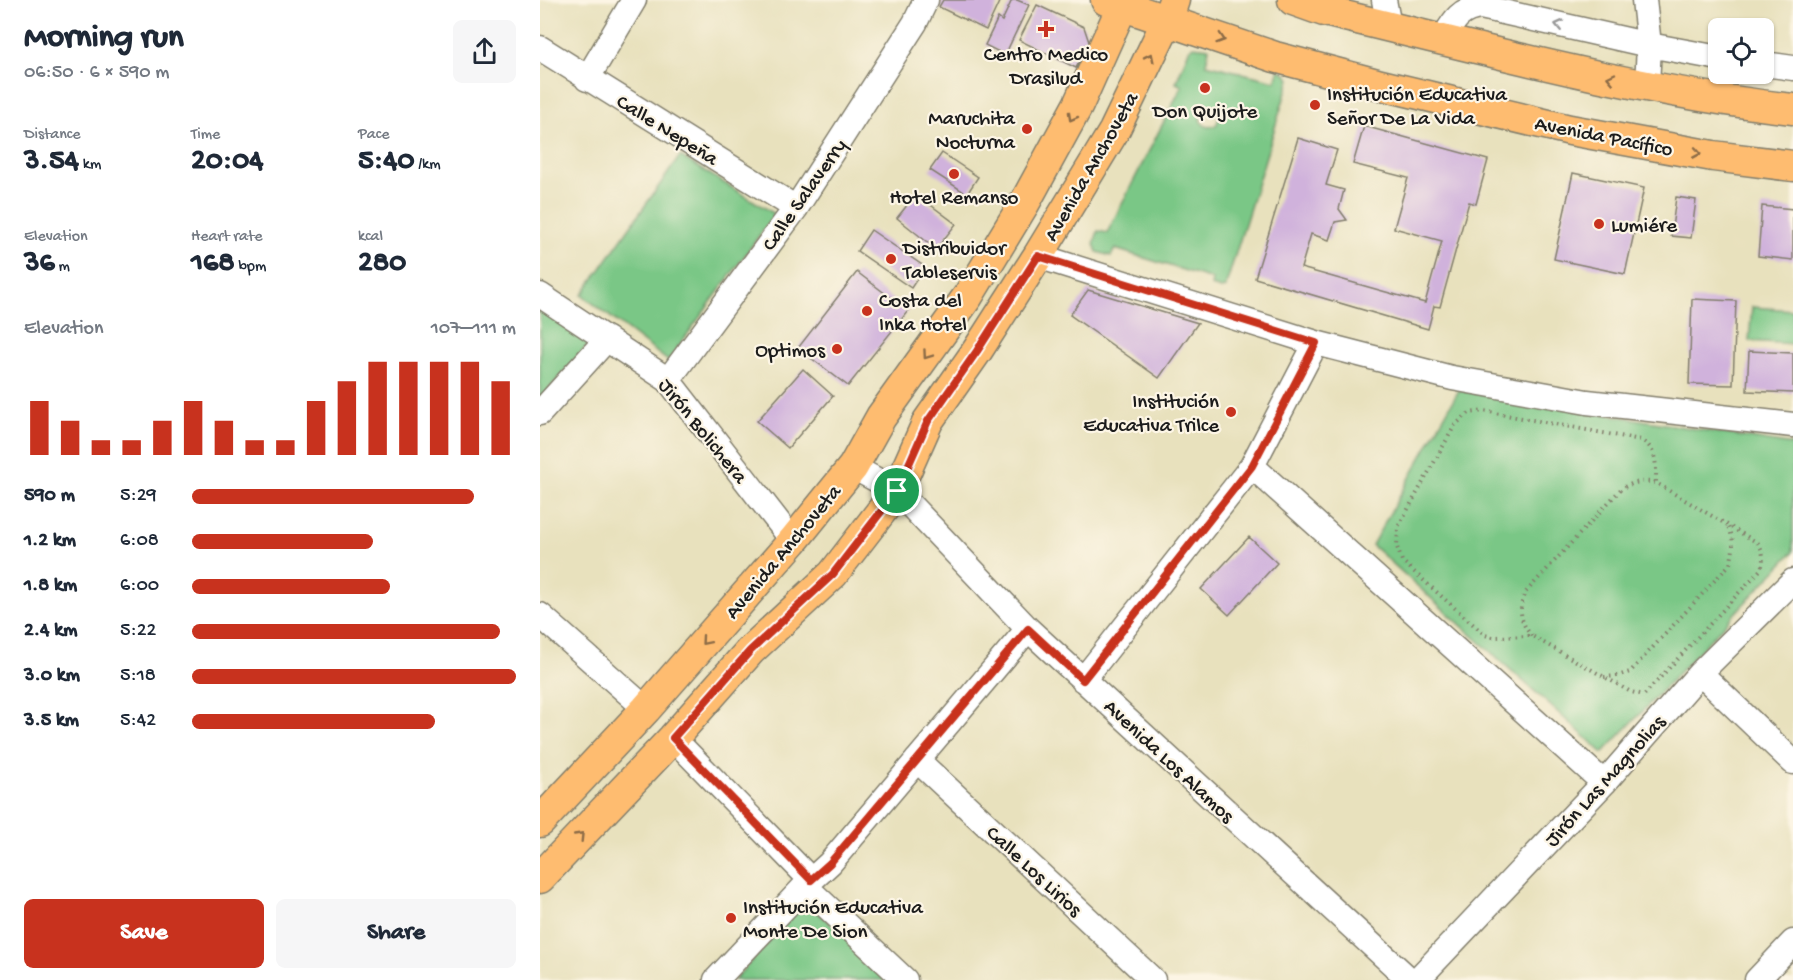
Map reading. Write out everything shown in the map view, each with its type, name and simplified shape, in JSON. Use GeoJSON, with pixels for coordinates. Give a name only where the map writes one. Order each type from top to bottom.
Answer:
{"type":"FeatureCollection","features":[{"type":"Feature","properties":{"kind":"main road"},"geometry":{"type":"LineString","coordinates":[[1293,0],[1324,10],[1386,13],[1443,39],[1554,67],[1647,86],[1793,109]]}},
{"type":"Feature","properties":{"kind":"main road","name":"Avenida Pacífico"},"geometry":{"type":"LineString","coordinates":[[1118,2],[1170,11],[1298,63],[1377,84],[1570,130],[1713,156],[1793,166]]}},
{"type":"Feature","properties":{"kind":"main road","name":"Avenida Anchoveta"},"geometry":{"type":"LineString","coordinates":[[540,822],[646,709],[793,541],[853,467],[881,417],[968,296],[1024,204],[1078,105],[1118,2]]}},
{"type":"Feature","properties":{"kind":"main road","name":"Avenida Anchoveta"},"geometry":{"type":"LineString","coordinates":[[540,878],[673,738],[750,651],[833,574],[897,491],[928,421],[977,351],[1038,256],[1114,131],[1170,11]]}},
{"type":"Feature","properties":{"kind":"street"},"geometry":{"type":"LineString","coordinates":[[587,79],[634,0]]}},
{"type":"Feature","properties":{"kind":"street","name":"Calle Salaverry"},"geometry":{"type":"LineString","coordinates":[[668,380],[796,208],[909,33],[926,0]]}},
{"type":"Feature","properties":{"kind":"street"},"geometry":{"type":"LineString","coordinates":[[1644,0],[1649,45],[1647,86]]}},
{"type":"Feature","properties":{"kind":"street"},"geometry":{"type":"LineString","coordinates":[[1443,39],[1458,15],[1466,9],[1481,7],[1708,56]]}},
{"type":"Feature","properties":{"kind":"street","name":"Calle Nepeña"},"geometry":{"type":"LineString","coordinates":[[540,48],[796,208]]}},
{"type":"Feature","properties":{"kind":"street"},"geometry":{"type":"LineString","coordinates":[[1774,65],[1793,68]]}},
{"type":"Feature","properties":{"kind":"street"},"geometry":{"type":"LineString","coordinates":[[1038,256],[1316,343],[1452,378],[1587,402],[1793,425]]}},
{"type":"Feature","properties":{"kind":"street","name":"Jirón Bolichera"},"geometry":{"type":"LineString","coordinates":[[540,295],[668,380],[793,541]]}},
{"type":"Feature","properties":{"kind":"street"},"geometry":{"type":"LineString","coordinates":[[540,413],[607,339]]}},
{"type":"Feature","properties":{"kind":"street"},"geometry":{"type":"LineString","coordinates":[[1083,680],[1252,466],[1316,343]]}},
{"type":"Feature","properties":{"kind":"street"},"geometry":{"type":"LineString","coordinates":[[1252,466],[1604,783]]}},
{"type":"Feature","properties":{"kind":"street","name":"Avenida Los Alamos"},"geometry":{"type":"LineString","coordinates":[[853,467],[897,491],[1028,629],[1410,980]]}},
{"type":"Feature","properties":{"kind":"street","name":"Jirón Las Magnolias"},"geometry":{"type":"LineString","coordinates":[[1417,980],[1604,783],[1700,673],[1793,581]]}},
{"type":"Feature","properties":{"kind":"street"},"geometry":{"type":"LineString","coordinates":[[540,615],[646,709]]}},
{"type":"Feature","properties":{"kind":"street"},"geometry":{"type":"LineString","coordinates":[[716,980],[830,863],[1028,629]]}},
{"type":"Feature","properties":{"kind":"street"},"geometry":{"type":"LineString","coordinates":[[1700,673],[1793,762]]}},
{"type":"Feature","properties":{"kind":"street"},"geometry":{"type":"LineString","coordinates":[[673,738],[808,883],[906,980]]}},
{"type":"Feature","properties":{"kind":"street","name":"Calle Los Lirios"},"geometry":{"type":"LineString","coordinates":[[917,760],[1153,980]]}},
{"type":"Feature","properties":{"kind":"street"},"geometry":{"type":"LineString","coordinates":[[1757,980],[1793,942]]}},
{"type":"Feature","properties":{"kind":"path"},"geometry":{"type":"LineString","coordinates":[[1532,636],[1493,637],[1480,632],[1402,561],[1399,554],[1398,527],[1455,424],[1469,413],[1484,411],[1641,440],[1652,450],[1656,464],[1656,483]]}},
{"type":"Feature","properties":{"kind":"path"},"geometry":{"type":"LineString","coordinates":[[1639,482],[1656,483],[1758,543],[1763,556],[1761,569],[1647,693],[1636,694],[1532,636],[1525,629],[1521,608],[1525,593],[1621,489],[1639,482]]}},
{"type":"Feature","properties":{"kind":"path"},"geometry":{"type":"LineString","coordinates":[[1604,677],[1630,672],[1730,564],[1733,541],[1726,525]]}},
{"type":"Feature","properties":{"kind":"path"},"geometry":{"type":"LineString","coordinates":[[1733,541],[1743,534]]}},
{"type":"Feature","properties":{"kind":"path"},"geometry":{"type":"LineString","coordinates":[[1621,687],[1624,674]]}},
{"type":"Feature","properties":{"kind":"green space"},"geometry":{"type":"Polygon","coordinates":[[[1193,46],[1209,48],[1206,64],[1275,81],[1279,69],[1290,79],[1225,288],[1221,289],[1211,286],[1212,279],[1115,249],[1111,256],[1097,252],[1094,244],[1098,231],[1107,233],[1182,86],[1176,83],[1189,50],[1193,46]],[[1207,107],[1203,110],[1200,120],[1205,126],[1210,127],[1217,124],[1220,114],[1217,110],[1207,107]]]}},
{"type":"Feature","properties":{"kind":"green space"},"geometry":{"type":"Polygon","coordinates":[[[680,156],[775,214],[668,361],[582,295],[680,156]]]}},
{"type":"Feature","properties":{"kind":"green space"},"geometry":{"type":"Polygon","coordinates":[[[540,307],[592,341],[540,399],[540,307]]]}},
{"type":"Feature","properties":{"kind":"green space"},"geometry":{"type":"Polygon","coordinates":[[[1752,307],[1793,310],[1793,344],[1749,341],[1752,307]]]}},
{"type":"Feature","properties":{"kind":"green space"},"geometry":{"type":"Polygon","coordinates":[[[1459,390],[1793,445],[1793,552],[1603,753],[1372,545],[1459,390]]]}},
{"type":"Feature","properties":{"kind":"green space"},"geometry":{"type":"Polygon","coordinates":[[[806,901],[890,980],[734,980],[806,901]]]}},
{"type":"Feature","properties":{"kind":"building"},"geometry":{"type":"Polygon","coordinates":[[[943,0],[1000,0],[986,30],[939,7],[943,0]]]}},
{"type":"Feature","properties":{"kind":"building"},"geometry":{"type":"Polygon","coordinates":[[[1012,0],[1029,5],[1005,55],[985,45],[998,18],[1002,21],[1012,0]]]}},
{"type":"Feature","properties":{"kind":"building"},"geometry":{"type":"Polygon","coordinates":[[[1037,5],[1084,27],[1089,42],[1076,68],[1019,40],[1037,5]]]}},
{"type":"Feature","properties":{"kind":"building"},"geometry":{"type":"Polygon","coordinates":[[[1364,126],[1488,160],[1476,204],[1469,202],[1440,307],[1434,306],[1428,329],[1255,278],[1298,138],[1337,150],[1326,185],[1344,190],[1339,209],[1347,220],[1335,222],[1329,240],[1311,234],[1301,268],[1425,303],[1442,241],[1394,228],[1408,178],[1353,164],[1364,126]]]}},
{"type":"Feature","properties":{"kind":"building","name":"Hotel Remanso"},"geometry":{"type":"Polygon","coordinates":[[[942,153],[978,177],[967,194],[930,170],[942,153]]]}},
{"type":"Feature","properties":{"kind":"building","name":"Lumiére"},"geometry":{"type":"Polygon","coordinates":[[[1573,173],[1644,188],[1625,274],[1554,259],[1573,173]]]}},
{"type":"Feature","properties":{"kind":"building"},"geometry":{"type":"Polygon","coordinates":[[[916,194],[956,224],[936,249],[897,218],[916,194]]]}},
{"type":"Feature","properties":{"kind":"building"},"geometry":{"type":"Polygon","coordinates":[[[1676,197],[1696,200],[1691,238],[1671,236],[1676,197]]]}},
{"type":"Feature","properties":{"kind":"building"},"geometry":{"type":"Polygon","coordinates":[[[1762,206],[1793,209],[1793,260],[1758,256],[1762,206]]]}},
{"type":"Feature","properties":{"kind":"building","name":"Distribuidor Tableservis"},"geometry":{"type":"Polygon","coordinates":[[[871,230],[925,267],[911,288],[857,251],[871,230]]]}},
{"type":"Feature","properties":{"kind":"building"},"geometry":{"type":"Polygon","coordinates":[[[857,272],[908,311],[848,386],[798,348],[857,272]]]}},
{"type":"Feature","properties":{"kind":"building"},"geometry":{"type":"Polygon","coordinates":[[[1088,290],[1198,323],[1159,378],[1070,315],[1088,290]]]}},
{"type":"Feature","properties":{"kind":"building"},"geometry":{"type":"Polygon","coordinates":[[[1692,299],[1736,301],[1733,385],[1689,384],[1692,299]]]}},
{"type":"Feature","properties":{"kind":"building"},"geometry":{"type":"Polygon","coordinates":[[[1749,351],[1793,353],[1793,393],[1747,391],[1749,351]]]}},
{"type":"Feature","properties":{"kind":"building"},"geometry":{"type":"Polygon","coordinates":[[[803,369],[833,396],[788,448],[757,421],[803,369]]]}},
{"type":"Feature","properties":{"kind":"building"},"geometry":{"type":"Polygon","coordinates":[[[1249,537],[1277,563],[1229,615],[1201,589],[1249,537]]]}},
{"type":"Feature","properties":{"kind":"place","name":"Centro Medico Drasilud"},"geometry":{"type":"Point","coordinates":[1046,29]}},
{"type":"Feature","properties":{"kind":"place","name":"Don Quijote"},"geometry":{"type":"Point","coordinates":[1205,88]}},
{"type":"Feature","properties":{"kind":"place","name":"Institución Educativa Señor De La Vida"},"geometry":{"type":"Point","coordinates":[1315,105]}},
{"type":"Feature","properties":{"kind":"place","name":"Maruchita Nocturna"},"geometry":{"type":"Point","coordinates":[1027,129]}},
{"type":"Feature","properties":{"kind":"place","name":"Hotel Remanso"},"geometry":{"type":"Point","coordinates":[954,174]}},
{"type":"Feature","properties":{"kind":"place","name":"Lumiére"},"geometry":{"type":"Point","coordinates":[1599,224]}},
{"type":"Feature","properties":{"kind":"place","name":"Distribuidor Tableservis"},"geometry":{"type":"Point","coordinates":[891,259]}},
{"type":"Feature","properties":{"kind":"place","name":"Costa del Inka Hotel"},"geometry":{"type":"Point","coordinates":[867,311]}},
{"type":"Feature","properties":{"kind":"place","name":"Optimos"},"geometry":{"type":"Point","coordinates":[837,349]}},
{"type":"Feature","properties":{"kind":"place","name":"Institución Educativa Trilce"},"geometry":{"type":"Point","coordinates":[1231,412]}},
{"type":"Feature","properties":{"kind":"place","name":"Institución Educativa Monte De Sion"},"geometry":{"type":"Point","coordinates":[731,918]}},
{"type":"Feature","properties":{"kind":"route"},"geometry":{"type":"LineString","coordinates":[[1038,256],[1316,343],[1252,466],[1083,680],[1028,629],[830,863],[811,880],[673,738],[750,651],[833,574],[897,491],[928,421],[977,351],[1038,256]]}}]}
